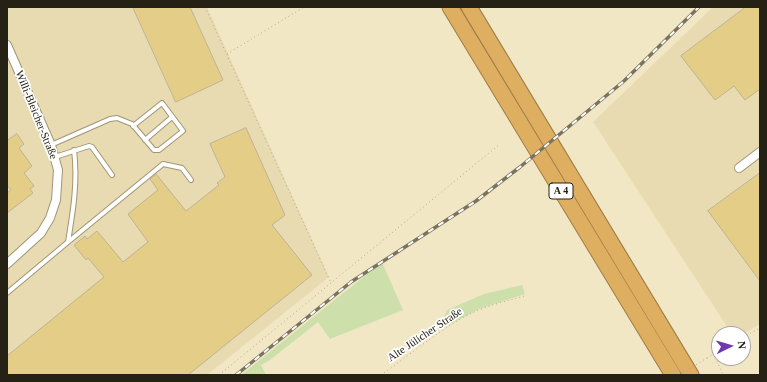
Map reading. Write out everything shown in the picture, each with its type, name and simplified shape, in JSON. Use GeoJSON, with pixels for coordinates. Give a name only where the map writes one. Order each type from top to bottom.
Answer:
{"type":"FeatureCollection","features":[{"type":"Feature","properties":{"kind":"highway","name":"A 4"},"geometry":{"type":"LineString","coordinates":[[450,7],[673,375]]}},
{"type":"Feature","properties":{"kind":"highway","name":"A 4"},"geometry":{"type":"LineString","coordinates":[[469,7],[691,375]]}},
{"type":"Feature","properties":{"kind":"street","name":"Willi-Bleicher-Straße"},"geometry":{"type":"LineString","coordinates":[[7,45],[51,145],[58,170],[56,200],[50,218],[41,233],[7,264]]}},
{"type":"Feature","properties":{"kind":"street"},"geometry":{"type":"LineString","coordinates":[[739,168],[760,152]]}},
{"type":"Feature","properties":{"kind":"lane"},"geometry":{"type":"LineString","coordinates":[[51,145],[110,119],[124,120],[133,126],[156,151],[183,130],[162,103],[133,126]]}},
{"type":"Feature","properties":{"kind":"lane"},"geometry":{"type":"LineString","coordinates":[[145,140],[172,117]]}},
{"type":"Feature","properties":{"kind":"lane"},"geometry":{"type":"LineString","coordinates":[[55,158],[86,146],[92,147],[112,175]]}},
{"type":"Feature","properties":{"kind":"lane"},"geometry":{"type":"LineString","coordinates":[[68,242],[75,199],[76,170],[74,150]]}},
{"type":"Feature","properties":{"kind":"lane"},"geometry":{"type":"LineString","coordinates":[[7,293],[163,164],[182,168],[191,180]]}},
{"type":"Feature","properties":{"kind":"path"},"geometry":{"type":"LineString","coordinates":[[205,7],[331,283]]}},
{"type":"Feature","properties":{"kind":"path"},"geometry":{"type":"LineString","coordinates":[[227,54],[304,7]]}},
{"type":"Feature","properties":{"kind":"path"},"geometry":{"type":"LineString","coordinates":[[219,375],[500,144]]}},
{"type":"Feature","properties":{"kind":"path","name":"Alte Jülicher Straße"},"geometry":{"type":"LineString","coordinates":[[381,375],[471,314],[524,296]]}},
{"type":"Feature","properties":{"kind":"path"},"geometry":{"type":"LineString","coordinates":[[751,333],[760,328]]}},
{"type":"Feature","properties":{"kind":"path"},"geometry":{"type":"LineString","coordinates":[[679,375],[711,356]]}},
{"type":"Feature","properties":{"kind":"shaded area"},"geometry":{"type":"Polygon","coordinates":[[[7,7],[207,7],[329,277],[207,375],[7,375],[7,7]]]}},
{"type":"Feature","properties":{"kind":"shaded area"},"geometry":{"type":"Polygon","coordinates":[[[713,7],[760,7],[760,324],[751,329],[751,326],[727,326],[593,122],[713,7]]]}},
{"type":"Feature","properties":{"kind":"green space"},"geometry":{"type":"Polygon","coordinates":[[[382,262],[403,310],[330,339],[318,322],[270,360],[261,365],[266,375],[241,375],[382,262]]]}},
{"type":"Feature","properties":{"kind":"green space"},"geometry":{"type":"Polygon","coordinates":[[[522,285],[525,294],[479,309],[438,331],[447,310],[484,294],[522,285]]]}},
{"type":"Feature","properties":{"kind":"building"},"geometry":{"type":"Polygon","coordinates":[[[133,7],[190,7],[223,80],[176,102],[133,7]]]}},
{"type":"Feature","properties":{"kind":"building"},"geometry":{"type":"Polygon","coordinates":[[[746,7],[760,7],[760,89],[745,100],[734,86],[715,100],[681,56],[746,7]]]}},
{"type":"Feature","properties":{"kind":"building"},"geometry":{"type":"Polygon","coordinates":[[[246,128],[285,215],[272,225],[312,275],[188,375],[7,375],[7,356],[104,277],[88,258],[86,260],[74,245],[85,236],[87,239],[97,231],[123,262],[148,242],[128,214],[158,190],[150,179],[156,174],[186,211],[219,185],[217,183],[225,177],[210,144],[246,128]]]}},
{"type":"Feature","properties":{"kind":"building"},"geometry":{"type":"Polygon","coordinates":[[[17,134],[24,144],[19,148],[32,166],[24,173],[34,186],[30,189],[33,193],[7,213],[7,193],[11,190],[7,185],[7,141],[17,134]]]}},
{"type":"Feature","properties":{"kind":"building"},"geometry":{"type":"Polygon","coordinates":[[[760,173],[760,281],[708,211],[760,173]]]}},
{"type":"Feature","properties":{"kind":"railway"},"geometry":{"type":"LineString","coordinates":[[236,375],[351,282],[476,201],[520,167],[624,81],[699,7]]}}]}
